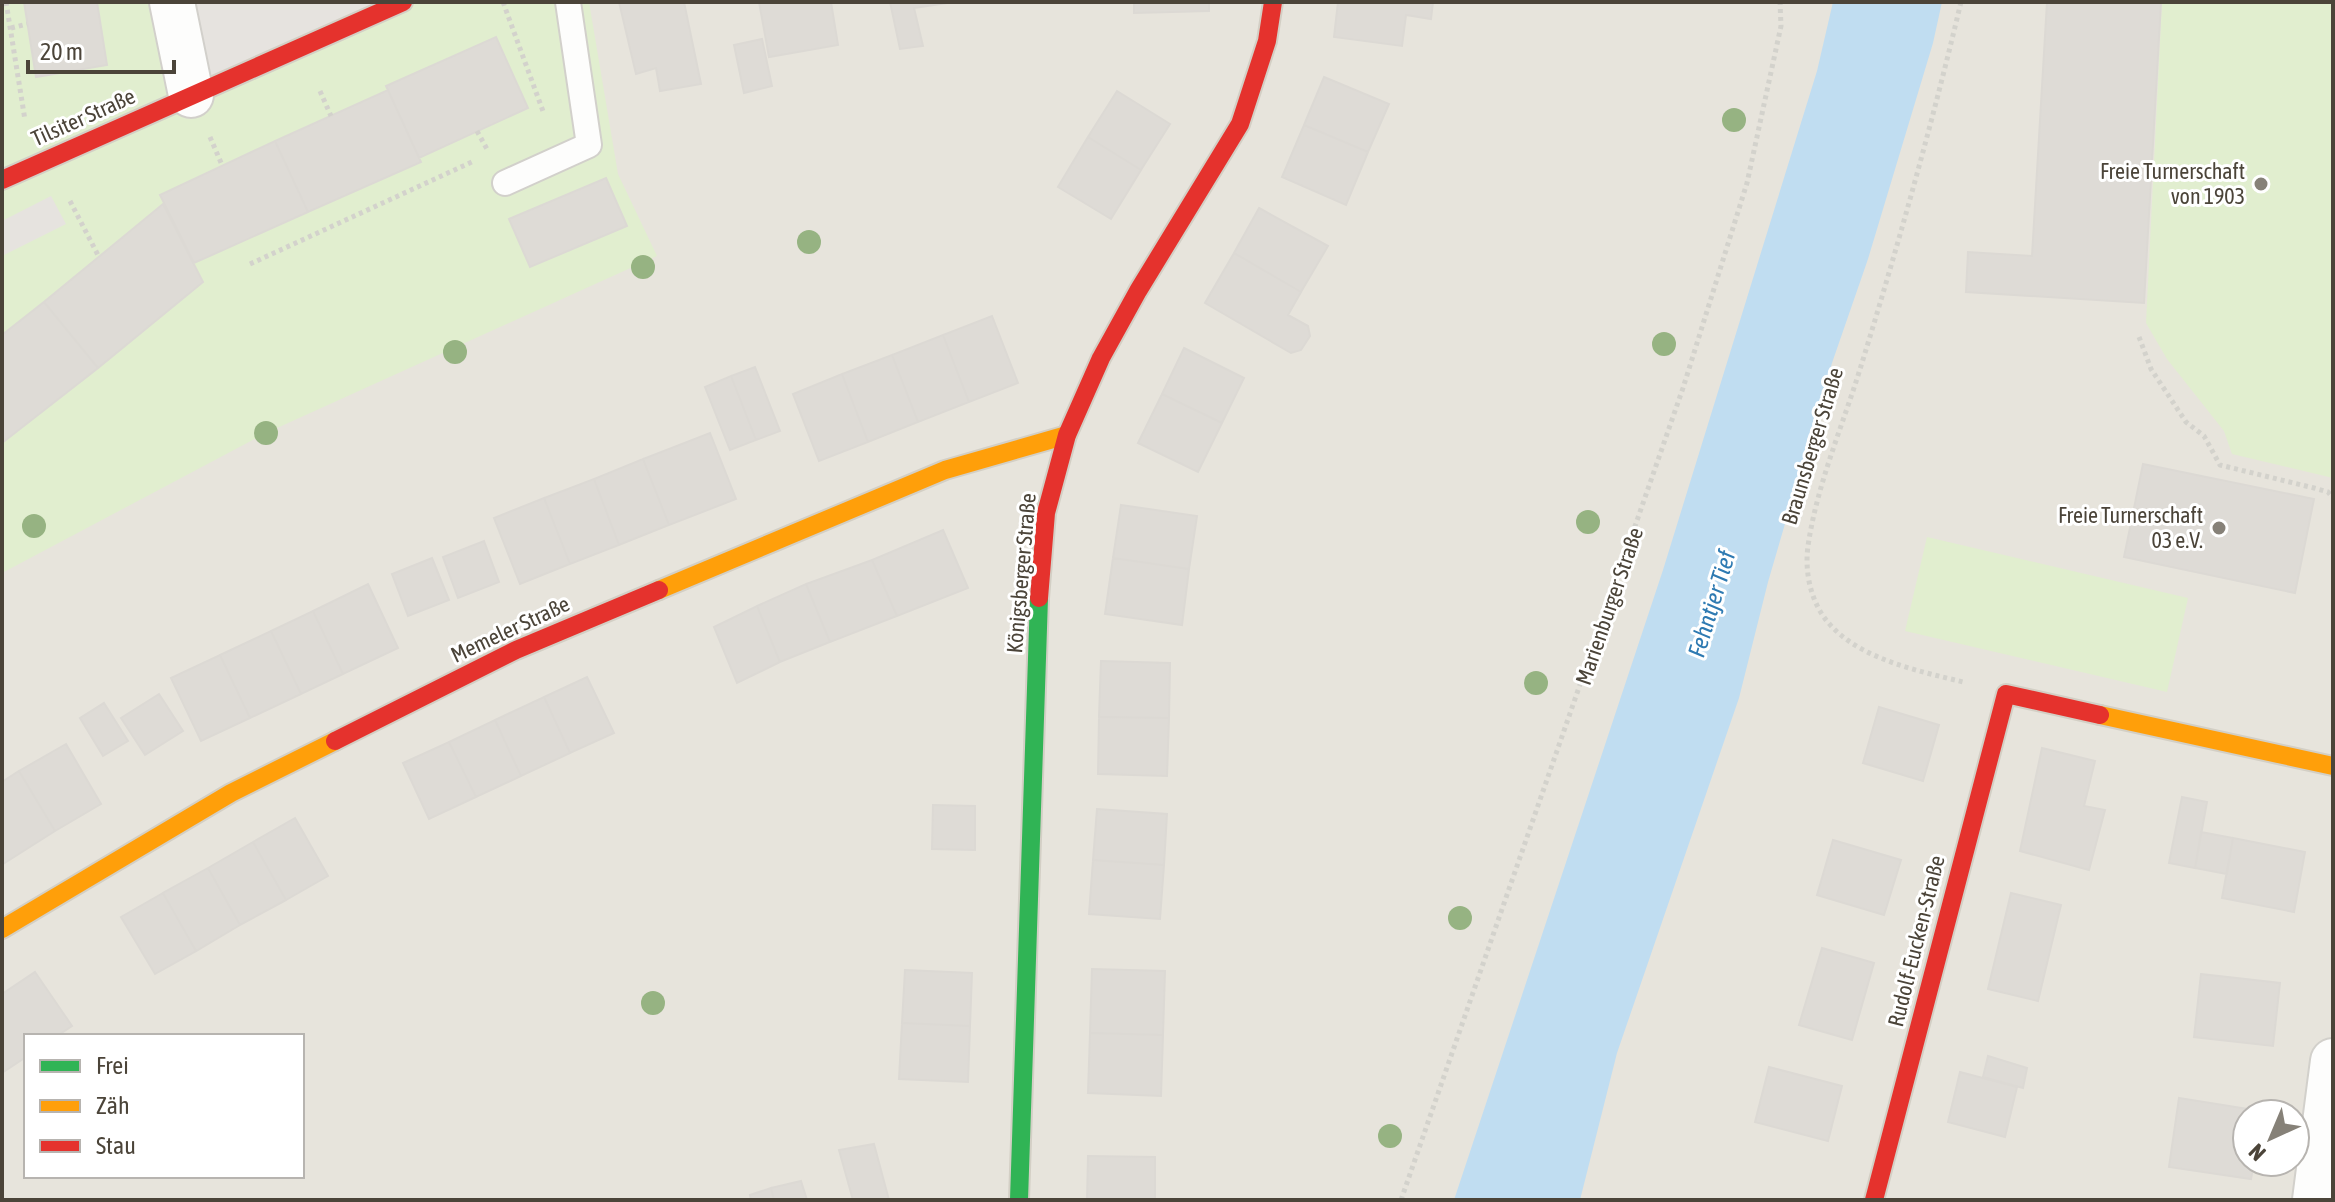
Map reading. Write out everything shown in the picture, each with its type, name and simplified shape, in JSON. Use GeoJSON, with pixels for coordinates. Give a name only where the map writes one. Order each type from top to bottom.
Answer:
{"type":"FeatureCollection","features":[{"type":"Feature","properties":{"kind":"street"},"geometry":{"type":"LineString","coordinates":[[172,2],[191,95]]}},
{"type":"Feature","properties":{"kind":"street","name":"Tilsiter Straße"},"geometry":{"type":"LineString","coordinates":[[2,180],[403,2]]}},
{"type":"Feature","properties":{"kind":"street","name":"Königsberger Straße"},"geometry":{"type":"LineString","coordinates":[[1019,1200],[1039,604],[1046,513],[1067,435],[1101,358],[1138,291],[1240,124],[1267,41],[1273,2]]}},
{"type":"Feature","properties":{"kind":"street","name":"Memeler Straße"},"geometry":{"type":"LineString","coordinates":[[2,929],[231,793],[516,650],[945,470],[1067,435]]}},
{"type":"Feature","properties":{"kind":"street"},"geometry":{"type":"LineString","coordinates":[[2006,694],[2333,766]]}},
{"type":"Feature","properties":{"kind":"street","name":"Rudolf-Eucken-Straße"},"geometry":{"type":"LineString","coordinates":[[1874,1200],[2006,694]]}},
{"type":"Feature","properties":{"kind":"street"},"geometry":{"type":"LineString","coordinates":[[2315,1200],[2333,1061]]}},
{"type":"Feature","properties":{"kind":"lane"},"geometry":{"type":"LineString","coordinates":[[505,183],[589,145],[568,2]]}},
{"type":"Feature","properties":{"kind":"path"},"geometry":{"type":"LineString","coordinates":[[6,2],[41,162],[99,257]]}},
{"type":"Feature","properties":{"kind":"path"},"geometry":{"type":"LineString","coordinates":[[503,2],[560,159]]}},
{"type":"Feature","properties":{"kind":"path","name":"Marienburger Straße"},"geometry":{"type":"LineString","coordinates":[[1401,1200],[1683,388],[1747,183],[1781,26],[1780,2]]}},
{"type":"Feature","properties":{"kind":"path","name":"Braunsberger Straße"},"geometry":{"type":"LineString","coordinates":[[1961,2],[1899,236],[1828,466],[1808,546],[1807,569],[1819,609],[1830,626],[1850,642],[1932,674],[2006,694]]}},
{"type":"Feature","properties":{"kind":"path"},"geometry":{"type":"LineString","coordinates":[[11,28],[27,24]]}},
{"type":"Feature","properties":{"kind":"path"},"geometry":{"type":"LineString","coordinates":[[477,131],[489,154]]}},
{"type":"Feature","properties":{"kind":"path"},"geometry":{"type":"LineString","coordinates":[[250,264],[501,148]]}},
{"type":"Feature","properties":{"kind":"path"},"geometry":{"type":"LineString","coordinates":[[2139,337],[2151,369],[2186,422],[2204,436],[2220,465],[2328,492],[2333,498]]}},
{"type":"Feature","properties":{"kind":"shaded area"},"geometry":{"type":"Polygon","coordinates":[[[2,2],[2333,2],[2333,1200],[2,1200],[2,2]]]}},
{"type":"Feature","properties":{"kind":"shaded area"},"geometry":{"type":"Polygon","coordinates":[[[172,2],[379,2],[189,95],[172,2]]]}},
{"type":"Feature","properties":{"kind":"shaded area"},"geometry":{"type":"Polygon","coordinates":[[[51,196],[66,224],[2,256],[2,221],[51,196]]]}},
{"type":"Feature","properties":{"kind":"green space"},"geometry":{"type":"Polygon","coordinates":[[[2,2],[589,2],[618,174],[657,256],[266,433],[2,573],[2,2]]]}},
{"type":"Feature","properties":{"kind":"green space","name":"Freie Turnerschaft von 1903"},"geometry":{"type":"Polygon","coordinates":[[[2162,2],[2333,2],[2333,478],[2232,454],[2224,431],[2167,359],[2146,323],[2162,2]]]}},
{"type":"Feature","properties":{"kind":"green space"},"geometry":{"type":"Polygon","coordinates":[[[1927,537],[2188,598],[2167,692],[1905,631],[1927,537]]]}},
{"type":"Feature","properties":{"kind":"water","name":"Fehntjer Tief"},"geometry":{"type":"Polygon","coordinates":[[[1833,2],[1942,2],[1933,43],[1868,259],[1832,363],[1768,582],[1739,698],[1617,1053],[1580,1200],[1454,1200],[1663,570],[1817,71],[1833,2]]]}},
{"type":"Feature","properties":{"kind":"building"},"geometry":{"type":"Polygon","coordinates":[[[24,2],[97,2],[107,65],[36,77],[24,2]]]}},
{"type":"Feature","properties":{"kind":"building"},"geometry":{"type":"Polygon","coordinates":[[[619,2],[684,2],[701,84],[660,91],[656,68],[636,74],[619,2]]]}},
{"type":"Feature","properties":{"kind":"building"},"geometry":{"type":"Polygon","coordinates":[[[759,2],[831,2],[838,45],[769,57],[759,2]]]}},
{"type":"Feature","properties":{"kind":"building"},"geometry":{"type":"Polygon","coordinates":[[[890,2],[948,3],[914,8],[923,46],[900,49],[890,2]]]}},
{"type":"Feature","properties":{"kind":"building"},"geometry":{"type":"Polygon","coordinates":[[[1134,2],[1209,2],[1209,11],[1134,13],[1134,2]]]}},
{"type":"Feature","properties":{"kind":"building"},"geometry":{"type":"Polygon","coordinates":[[[1338,2],[1433,2],[1431,19],[1406,15],[1402,46],[1334,37],[1338,2]]]}},
{"type":"Feature","properties":{"kind":"building"},"geometry":{"type":"Polygon","coordinates":[[[2047,2],[2161,2],[2144,303],[1966,292],[1968,252],[2032,256],[2047,2]]]}},
{"type":"Feature","properties":{"kind":"building"},"geometry":{"type":"Polygon","coordinates":[[[496,37],[528,108],[419,158],[386,86],[496,37]]]}},
{"type":"Feature","properties":{"kind":"building"},"geometry":{"type":"Polygon","coordinates":[[[762,39],[772,86],[744,93],[734,45],[762,39]]]}},
{"type":"Feature","properties":{"kind":"building"},"geometry":{"type":"Polygon","coordinates":[[[1324,77],[1389,104],[1368,152],[1304,125],[1324,77]]]}},
{"type":"Feature","properties":{"kind":"building"},"geometry":{"type":"Polygon","coordinates":[[[388,90],[421,162],[308,212],[275,141],[388,90]]]}},
{"type":"Feature","properties":{"kind":"building"},"geometry":{"type":"Polygon","coordinates":[[[1117,91],[1170,124],[1141,170],[1088,137],[1117,91]]]}},
{"type":"Feature","properties":{"kind":"building"},"geometry":{"type":"Polygon","coordinates":[[[1304,125],[1368,152],[1346,205],[1282,177],[1304,125]]]}},
{"type":"Feature","properties":{"kind":"building"},"geometry":{"type":"Polygon","coordinates":[[[1088,137],[1141,170],[1111,219],[1058,187],[1088,137]]]}},
{"type":"Feature","properties":{"kind":"building"},"geometry":{"type":"Polygon","coordinates":[[[275,141],[308,212],[194,263],[160,195],[275,141]]]}},
{"type":"Feature","properties":{"kind":"building"},"geometry":{"type":"Polygon","coordinates":[[[606,178],[627,226],[530,267],[509,219],[606,178]]]}},
{"type":"Feature","properties":{"kind":"building"},"geometry":{"type":"Polygon","coordinates":[[[163,204],[203,282],[98,368],[44,302],[163,204]]]}},
{"type":"Feature","properties":{"kind":"building"},"geometry":{"type":"Polygon","coordinates":[[[1259,208],[1328,246],[1301,292],[1234,253],[1259,208]]]}},
{"type":"Feature","properties":{"kind":"building"},"geometry":{"type":"Polygon","coordinates":[[[1234,253],[1301,292],[1288,315],[1308,326],[1310,336],[1301,350],[1291,353],[1205,303],[1234,253]]]}},
{"type":"Feature","properties":{"kind":"building"},"geometry":{"type":"Polygon","coordinates":[[[44,302],[98,368],[2,443],[2,335],[44,302]]]}},
{"type":"Feature","properties":{"kind":"building"},"geometry":{"type":"Polygon","coordinates":[[[992,316],[1018,383],[969,402],[943,335],[992,316]]]}},
{"type":"Feature","properties":{"kind":"building"},"geometry":{"type":"Polygon","coordinates":[[[943,335],[969,402],[918,422],[892,355],[943,335]]]}},
{"type":"Feature","properties":{"kind":"building"},"geometry":{"type":"Polygon","coordinates":[[[1184,348],[1244,378],[1222,423],[1162,394],[1184,348]]]}},
{"type":"Feature","properties":{"kind":"building"},"geometry":{"type":"Polygon","coordinates":[[[892,355],[918,422],[868,442],[842,374],[892,355]]]}},
{"type":"Feature","properties":{"kind":"building"},"geometry":{"type":"Polygon","coordinates":[[[755,367],[780,431],[756,440],[731,376],[755,367]]]}},
{"type":"Feature","properties":{"kind":"building"},"geometry":{"type":"Polygon","coordinates":[[[842,374],[868,442],[819,461],[793,394],[842,374]]]}},
{"type":"Feature","properties":{"kind":"building"},"geometry":{"type":"Polygon","coordinates":[[[731,376],[756,440],[730,450],[705,387],[731,376]]]}},
{"type":"Feature","properties":{"kind":"building"},"geometry":{"type":"Polygon","coordinates":[[[1162,394],[1222,423],[1198,472],[1138,443],[1162,394]]]}},
{"type":"Feature","properties":{"kind":"building"},"geometry":{"type":"Polygon","coordinates":[[[710,433],[736,499],[669,525],[643,459],[710,433]]]}},
{"type":"Feature","properties":{"kind":"building"},"geometry":{"type":"Polygon","coordinates":[[[643,459],[669,525],[619,545],[594,479],[643,459]]]}},
{"type":"Feature","properties":{"kind":"building","name":"Freie Turnerschaft 03 e.V."},"geometry":{"type":"Polygon","coordinates":[[[2143,464],[2314,499],[2295,593],[2124,557],[2143,464]]]}},
{"type":"Feature","properties":{"kind":"building"},"geometry":{"type":"Polygon","coordinates":[[[594,479],[619,545],[570,564],[544,498],[594,479]]]}},
{"type":"Feature","properties":{"kind":"building"},"geometry":{"type":"Polygon","coordinates":[[[544,498],[570,564],[520,584],[494,518],[544,498]]]}},
{"type":"Feature","properties":{"kind":"building"},"geometry":{"type":"Polygon","coordinates":[[[1121,505],[1197,516],[1189,569],[1113,558],[1121,505]]]}},
{"type":"Feature","properties":{"kind":"building"},"geometry":{"type":"Polygon","coordinates":[[[943,530],[968,588],[897,616],[872,560],[943,530]]]}},
{"type":"Feature","properties":{"kind":"building"},"geometry":{"type":"Polygon","coordinates":[[[484,541],[499,582],[458,598],[443,557],[484,541]]]}},
{"type":"Feature","properties":{"kind":"building"},"geometry":{"type":"Polygon","coordinates":[[[432,558],[449,600],[408,616],[392,574],[432,558]]]}},
{"type":"Feature","properties":{"kind":"building"},"geometry":{"type":"Polygon","coordinates":[[[1113,558],[1189,569],[1182,625],[1105,614],[1113,558]]]}},
{"type":"Feature","properties":{"kind":"building"},"geometry":{"type":"Polygon","coordinates":[[[872,560],[897,616],[830,642],[806,584],[872,560]]]}},
{"type":"Feature","properties":{"kind":"building"},"geometry":{"type":"Polygon","coordinates":[[[368,584],[398,648],[343,674],[313,611],[368,584]]]}},
{"type":"Feature","properties":{"kind":"building"},"geometry":{"type":"Polygon","coordinates":[[[806,584],[830,642],[780,662],[757,606],[806,584]]]}},
{"type":"Feature","properties":{"kind":"building"},"geometry":{"type":"Polygon","coordinates":[[[757,606],[780,662],[737,683],[714,627],[757,606]]]}},
{"type":"Feature","properties":{"kind":"building"},"geometry":{"type":"Polygon","coordinates":[[[313,611],[343,674],[301,694],[271,631],[313,611]]]}},
{"type":"Feature","properties":{"kind":"building"},"geometry":{"type":"Polygon","coordinates":[[[271,631],[301,694],[250,718],[220,655],[271,631]]]}},
{"type":"Feature","properties":{"kind":"building"},"geometry":{"type":"Polygon","coordinates":[[[220,655],[250,718],[201,741],[171,678],[220,655]]]}},
{"type":"Feature","properties":{"kind":"building"},"geometry":{"type":"Polygon","coordinates":[[[1101,661],[1170,663],[1169,718],[1099,717],[1101,661]]]}},
{"type":"Feature","properties":{"kind":"building"},"geometry":{"type":"Polygon","coordinates":[[[587,677],[614,733],[570,753],[544,697],[587,677]]]}},
{"type":"Feature","properties":{"kind":"building"},"geometry":{"type":"Polygon","coordinates":[[[159,694],[183,731],[145,755],[121,718],[159,694]]]}},
{"type":"Feature","properties":{"kind":"building"},"geometry":{"type":"Polygon","coordinates":[[[544,697],[570,753],[521,776],[495,720],[544,697]]]}},
{"type":"Feature","properties":{"kind":"building"},"geometry":{"type":"Polygon","coordinates":[[[104,703],[128,741],[103,756],[80,718],[104,703]]]}},
{"type":"Feature","properties":{"kind":"building"},"geometry":{"type":"Polygon","coordinates":[[[1879,707],[1939,725],[1923,781],[1863,763],[1879,707]]]}},
{"type":"Feature","properties":{"kind":"building"},"geometry":{"type":"Polygon","coordinates":[[[1099,717],[1169,718],[1167,776],[1098,774],[1099,717]]]}},
{"type":"Feature","properties":{"kind":"building"},"geometry":{"type":"Polygon","coordinates":[[[495,720],[521,776],[476,797],[449,742],[495,720]]]}},
{"type":"Feature","properties":{"kind":"building"},"geometry":{"type":"Polygon","coordinates":[[[449,742],[476,797],[429,819],[403,763],[449,742]]]}},
{"type":"Feature","properties":{"kind":"building"},"geometry":{"type":"Polygon","coordinates":[[[66,744],[101,804],[55,831],[19,771],[66,744]]]}},
{"type":"Feature","properties":{"kind":"building"},"geometry":{"type":"Polygon","coordinates":[[[2042,748],[2095,761],[2084,806],[2105,810],[2089,870],[2020,851],[2042,748]]]}},
{"type":"Feature","properties":{"kind":"building"},"geometry":{"type":"Polygon","coordinates":[[[19,771],[55,831],[3,864],[2,782],[19,771]]]}},
{"type":"Feature","properties":{"kind":"building"},"geometry":{"type":"Polygon","coordinates":[[[2182,797],[2207,802],[2195,868],[2169,863],[2182,797]]]}},
{"type":"Feature","properties":{"kind":"building"},"geometry":{"type":"Polygon","coordinates":[[[933,805],[975,806],[975,850],[932,849],[933,805]]]}},
{"type":"Feature","properties":{"kind":"building"},"geometry":{"type":"Polygon","coordinates":[[[1097,809],[1167,814],[1164,865],[1093,860],[1097,809]]]}},
{"type":"Feature","properties":{"kind":"building"},"geometry":{"type":"Polygon","coordinates":[[[295,818],[328,876],[286,900],[253,842],[295,818]]]}},
{"type":"Feature","properties":{"kind":"building"},"geometry":{"type":"Polygon","coordinates":[[[2201,832],[2233,838],[2227,874],[2195,868],[2201,832]]]}},
{"type":"Feature","properties":{"kind":"building"},"geometry":{"type":"Polygon","coordinates":[[[2233,838],[2305,852],[2294,912],[2222,898],[2233,838]]]}},
{"type":"Feature","properties":{"kind":"building"},"geometry":{"type":"Polygon","coordinates":[[[1833,840],[1901,860],[1884,915],[1817,895],[1833,840]]]}},
{"type":"Feature","properties":{"kind":"building"},"geometry":{"type":"Polygon","coordinates":[[[253,842],[286,900],[240,925],[208,868],[253,842]]]}},
{"type":"Feature","properties":{"kind":"building"},"geometry":{"type":"Polygon","coordinates":[[[1093,860],[1164,865],[1160,919],[1089,914],[1093,860]]]}},
{"type":"Feature","properties":{"kind":"building"},"geometry":{"type":"Polygon","coordinates":[[[208,868],[240,925],[196,951],[163,893],[208,868]]]}},
{"type":"Feature","properties":{"kind":"building"},"geometry":{"type":"Polygon","coordinates":[[[163,893],[196,951],[155,974],[121,917],[163,893]]]}},
{"type":"Feature","properties":{"kind":"building"},"geometry":{"type":"Polygon","coordinates":[[[2011,893],[2061,905],[2038,1001],[1988,989],[2011,893]]]}},
{"type":"Feature","properties":{"kind":"building"},"geometry":{"type":"Polygon","coordinates":[[[1822,948],[1874,963],[1852,1040],[1799,1025],[1822,948]]]}},
{"type":"Feature","properties":{"kind":"building"},"geometry":{"type":"Polygon","coordinates":[[[1092,969],[1165,971],[1163,1035],[1090,1033],[1092,969]]]}},
{"type":"Feature","properties":{"kind":"building"},"geometry":{"type":"Polygon","coordinates":[[[905,970],[972,973],[970,1026],[902,1023],[905,970]]]}},
{"type":"Feature","properties":{"kind":"building"},"geometry":{"type":"Polygon","coordinates":[[[35,972],[72,1026],[60,1034],[24,1034],[24,1058],[2,1073],[2,994],[35,972]]]}},
{"type":"Feature","properties":{"kind":"building"},"geometry":{"type":"Polygon","coordinates":[[[2201,974],[2280,983],[2273,1046],[2194,1037],[2201,974]]]}},
{"type":"Feature","properties":{"kind":"building"},"geometry":{"type":"Polygon","coordinates":[[[902,1023],[970,1026],[968,1082],[899,1079],[902,1023]]]}},
{"type":"Feature","properties":{"kind":"building"},"geometry":{"type":"Polygon","coordinates":[[[1090,1033],[1163,1035],[1161,1096],[1088,1093],[1090,1033]]]}},
{"type":"Feature","properties":{"kind":"building"},"geometry":{"type":"Polygon","coordinates":[[[1988,1056],[2027,1068],[2023,1088],[1983,1077],[1988,1056]]]}},
{"type":"Feature","properties":{"kind":"building"},"geometry":{"type":"Polygon","coordinates":[[[1769,1067],[1842,1086],[1828,1141],[1755,1122],[1769,1067]]]}},
{"type":"Feature","properties":{"kind":"building"},"geometry":{"type":"Polygon","coordinates":[[[1960,1072],[2017,1087],[2005,1137],[1948,1122],[1960,1072]]]}},
{"type":"Feature","properties":{"kind":"building"},"geometry":{"type":"Polygon","coordinates":[[[2179,1098],[2231,1106],[2231,1176],[2169,1167],[2179,1098]]]}},
{"type":"Feature","properties":{"kind":"building"},"geometry":{"type":"Polygon","coordinates":[[[874,1144],[889,1200],[853,1200],[839,1150],[874,1144]]]}},
{"type":"Feature","properties":{"kind":"building"},"geometry":{"type":"Polygon","coordinates":[[[1088,1156],[1155,1157],[1155,1200],[1087,1200],[1088,1156]]]}},
{"type":"Feature","properties":{"kind":"building"},"geometry":{"type":"Polygon","coordinates":[[[801,1181],[807,1200],[774,1200],[771,1188],[801,1181]]]}},
{"type":"Feature","properties":{"kind":"building"},"geometry":{"type":"Polygon","coordinates":[[[771,1188],[774,1200],[751,1200],[750,1195],[771,1188]]]}},
{"type":"Feature","properties":{"kind":"traffic: fast"},"geometry":{"type":"LineString","coordinates":[[1019,1200],[1039,598]]}},
{"type":"Feature","properties":{"kind":"traffic: slow"},"geometry":{"type":"LineString","coordinates":[[659,590],[945,470],[1067,435]]}},
{"type":"Feature","properties":{"kind":"traffic: slow"},"geometry":{"type":"LineString","coordinates":[[2100,715],[2333,766]]}},
{"type":"Feature","properties":{"kind":"traffic: slow"},"geometry":{"type":"LineString","coordinates":[[2,929],[231,793],[335,741]]}},
{"type":"Feature","properties":{"kind":"traffic: jam"},"geometry":{"type":"LineString","coordinates":[[2,180],[403,2]]}},
{"type":"Feature","properties":{"kind":"traffic: jam"},"geometry":{"type":"LineString","coordinates":[[1039,598],[1046,513],[1067,435],[1101,358],[1138,291],[1240,124],[1267,41],[1273,2]]}},
{"type":"Feature","properties":{"kind":"traffic: jam"},"geometry":{"type":"LineString","coordinates":[[335,741],[516,650],[659,590]]}},
{"type":"Feature","properties":{"kind":"traffic: jam"},"geometry":{"type":"LineString","coordinates":[[1874,1200],[2006,694],[2100,715]]}},
{"type":"Feature","properties":{"kind":"place","name":"Freie Turnerschaft von 1903"},"geometry":{"type":"Point","coordinates":[2261,184]}},
{"type":"Feature","properties":{"kind":"place","name":"Freie Turnerschaft 03 e.V."},"geometry":{"type":"Point","coordinates":[2219,528]}}]}
